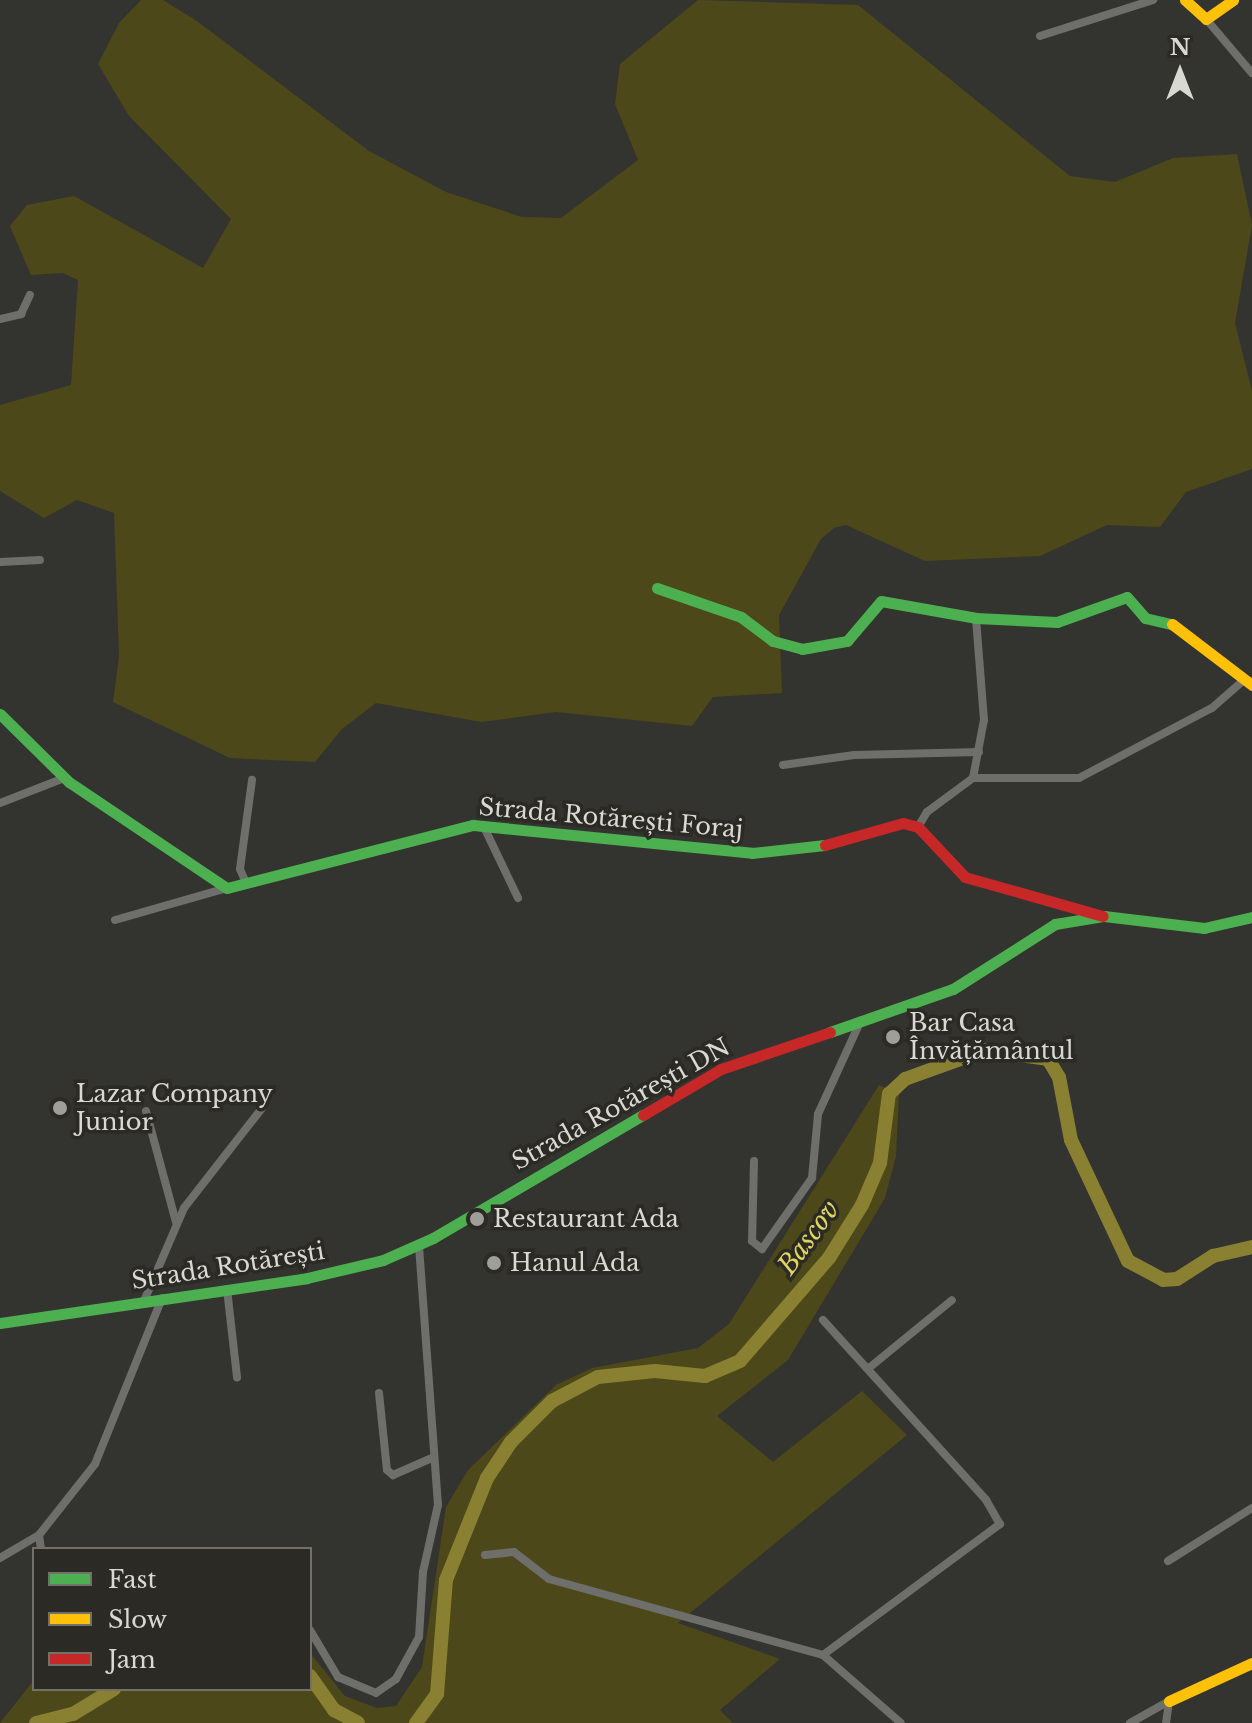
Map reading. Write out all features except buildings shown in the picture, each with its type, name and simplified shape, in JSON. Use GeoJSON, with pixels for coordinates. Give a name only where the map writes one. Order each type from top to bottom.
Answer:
{"type":"FeatureCollection","features":[{"type":"Feature","properties":{"kind":"main road"},"geometry":{"type":"LineString","coordinates":[[1185,0],[1206,19],[1233,0]]}},
{"type":"Feature","properties":{"kind":"main road"},"geometry":{"type":"LineString","coordinates":[[657,588],[741,617],[790,648],[840,645],[881,601],[976,618],[1057,622],[1127,597],[1145,618],[1176,625],[1248,682]]}},
{"type":"Feature","properties":{"kind":"main road"},"geometry":{"type":"LineString","coordinates":[[0,714],[64,778],[227,888]]}},
{"type":"Feature","properties":{"kind":"main road","name":"Strada Rotărești Foraj"},"geometry":{"type":"LineString","coordinates":[[227,888],[483,825],[752,853],[813,849],[894,823],[918,827]]}},
{"type":"Feature","properties":{"kind":"main road"},"geometry":{"type":"LineString","coordinates":[[918,827],[965,877],[1063,907],[1104,916]]}},
{"type":"Feature","properties":{"kind":"main road"},"geometry":{"type":"LineString","coordinates":[[1055,924],[1063,907]]}},
{"type":"Feature","properties":{"kind":"main road","name":"Strada Rotărești DN"},"geometry":{"type":"LineString","coordinates":[[455,1225],[721,1069],[953,989],[1055,924],[1104,916],[1191,928],[1250,922]]}},
{"type":"Feature","properties":{"kind":"main road","name":"Strada Rotărești"},"geometry":{"type":"LineString","coordinates":[[0,1323],[349,1270],[419,1245],[455,1225]]}},
{"type":"Feature","properties":{"kind":"main road"},"geometry":{"type":"LineString","coordinates":[[1169,1701],[1252,1663]]}},
{"type":"Feature","properties":{"kind":"street"},"geometry":{"type":"LineString","coordinates":[[1040,36],[1153,0]]}},
{"type":"Feature","properties":{"kind":"street"},"geometry":{"type":"LineString","coordinates":[[1206,19],[1252,73]]}},
{"type":"Feature","properties":{"kind":"street"},"geometry":{"type":"LineString","coordinates":[[0,319],[21,314],[30,295]]}},
{"type":"Feature","properties":{"kind":"street"},"geometry":{"type":"LineString","coordinates":[[0,562],[40,560]]}},
{"type":"Feature","properties":{"kind":"street"},"geometry":{"type":"LineString","coordinates":[[973,778],[985,698],[976,618]]}},
{"type":"Feature","properties":{"kind":"street"},"geometry":{"type":"LineString","coordinates":[[918,827],[927,812],[973,778],[1079,778],[1212,708],[1248,682]]}},
{"type":"Feature","properties":{"kind":"street"},"geometry":{"type":"LineString","coordinates":[[783,765],[854,755],[979,752]]}},
{"type":"Feature","properties":{"kind":"street"},"geometry":{"type":"LineString","coordinates":[[0,803],[64,778]]}},
{"type":"Feature","properties":{"kind":"street"},"geometry":{"type":"LineString","coordinates":[[246,883],[240,869],[252,780]]}},
{"type":"Feature","properties":{"kind":"street"},"geometry":{"type":"LineString","coordinates":[[483,825],[518,898]]}},
{"type":"Feature","properties":{"kind":"street","name":"Strada Rotărești Foraj"},"geometry":{"type":"LineString","coordinates":[[115,920],[227,888]]}},
{"type":"Feature","properties":{"kind":"street"},"geometry":{"type":"LineString","coordinates":[[754,1161],[752,1241],[762,1249],[812,1178],[818,1114],[861,1020]]}},
{"type":"Feature","properties":{"kind":"street"},"geometry":{"type":"LineString","coordinates":[[144,1301],[176,1223],[262,1108]]}},
{"type":"Feature","properties":{"kind":"street"},"geometry":{"type":"LineString","coordinates":[[146,1111],[176,1223]]}},
{"type":"Feature","properties":{"kind":"street"},"geometry":{"type":"LineString","coordinates":[[312,1633],[346,1683],[376,1693],[396,1679],[419,1637],[423,1572],[438,1505],[432,1458],[419,1245]]}},
{"type":"Feature","properties":{"kind":"street"},"geometry":{"type":"LineString","coordinates":[[227,1289],[237,1377]]}},
{"type":"Feature","properties":{"kind":"street"},"geometry":{"type":"LineString","coordinates":[[0,1558],[39,1535],[95,1464],[162,1298]]}},
{"type":"Feature","properties":{"kind":"street"},"geometry":{"type":"LineString","coordinates":[[869,1368],[952,1300]]}},
{"type":"Feature","properties":{"kind":"street"},"geometry":{"type":"LineString","coordinates":[[823,1320],[986,1500],[1000,1524],[823,1655]]}},
{"type":"Feature","properties":{"kind":"street"},"geometry":{"type":"LineString","coordinates":[[379,1393],[387,1470],[393,1475],[432,1458]]}},
{"type":"Feature","properties":{"kind":"street"},"geometry":{"type":"LineString","coordinates":[[1168,1561],[1252,1508]]}},
{"type":"Feature","properties":{"kind":"street"},"geometry":{"type":"LineString","coordinates":[[39,1535],[41,1547]]}},
{"type":"Feature","properties":{"kind":"street"},"geometry":{"type":"LineString","coordinates":[[485,1555],[514,1552],[549,1579],[823,1655],[901,1723]]}},
{"type":"Feature","properties":{"kind":"street"},"geometry":{"type":"LineString","coordinates":[[1130,1723],[1169,1701]]}},
{"type":"Feature","properties":{"kind":"street"},"geometry":{"type":"LineString","coordinates":[[1166,1723],[1169,1701]]}},
{"type":"Feature","properties":{"kind":"shaded area"},"geometry":{"type":"Polygon","coordinates":[[[141,0],[163,0],[197,21],[369,151],[446,192],[522,217],[561,218],[638,160],[615,104],[620,64],[698,0],[858,5],[1070,176],[1115,182],[1173,158],[1237,154],[1252,225],[1235,323],[1252,391],[1252,469],[1186,492],[1160,527],[1107,525],[1040,556],[925,561],[846,525],[834,528],[821,539],[779,615],[782,693],[713,697],[692,726],[556,712],[481,722],[376,703],[342,729],[315,762],[230,758],[113,702],[119,656],[114,513],[77,500],[44,518],[0,491],[0,405],[71,385],[78,280],[63,273],[31,275],[10,226],[27,205],[74,196],[203,268],[231,219],[129,116],[98,64],[119,23],[141,0]]]}},
{"type":"Feature","properties":{"kind":"shaded area"},"geometry":{"type":"Polygon","coordinates":[[[879,1085],[899,1094],[896,1156],[885,1198],[788,1360],[717,1416],[773,1462],[862,1391],[907,1435],[678,1623],[780,1659],[720,1710],[733,1723],[0,1723],[32,1683],[32,1691],[312,1691],[312,1655],[345,1696],[377,1708],[396,1706],[422,1667],[446,1507],[468,1470],[556,1385],[592,1368],[698,1348],[729,1324],[879,1085]]]}},
{"type":"Feature","properties":{"kind":"waterway","name":"Bascov"},"geometry":{"type":"LineString","coordinates":[[416,1723],[437,1694],[446,1580],[487,1478],[511,1442],[552,1401],[598,1377],[655,1371],[705,1376],[740,1361],[829,1258],[862,1205],[880,1163],[889,1094],[905,1079],[985,1050],[1048,1059],[1059,1077],[1071,1140],[1128,1261],[1163,1280],[1177,1279],[1213,1256],[1252,1247]]}},
{"type":"Feature","properties":{"kind":"waterway","name":"Bascov"},"geometry":{"type":"LineString","coordinates":[[312,1679],[334,1710],[358,1723]]}},
{"type":"Feature","properties":{"kind":"waterway","name":"Bascov"},"geometry":{"type":"LineString","coordinates":[[36,1723],[73,1714],[111,1691]]}},
{"type":"Feature","properties":{"kind":"traffic: fast"},"geometry":{"type":"LineString","coordinates":[[657,588],[741,617],[773,641],[802,649],[847,641],[881,601],[976,618],[1057,622],[1127,597],[1145,618],[1172,624]]}},
{"type":"Feature","properties":{"kind":"traffic: fast"},"geometry":{"type":"LineString","coordinates":[[0,714],[69,782],[227,888],[473,825],[752,853],[825,845]]}},
{"type":"Feature","properties":{"kind":"traffic: fast"},"geometry":{"type":"LineString","coordinates":[[830,1032],[953,989],[1055,924],[1104,916],[1204,928],[1252,917]]}},
{"type":"Feature","properties":{"kind":"traffic: fast"},"geometry":{"type":"LineString","coordinates":[[0,1323],[307,1278],[383,1260],[433,1238],[643,1115]]}},
{"type":"Feature","properties":{"kind":"traffic: slow"},"geometry":{"type":"LineString","coordinates":[[1185,0],[1206,19],[1233,0]]}},
{"type":"Feature","properties":{"kind":"traffic: slow"},"geometry":{"type":"LineString","coordinates":[[1172,624],[1252,685]]}},
{"type":"Feature","properties":{"kind":"traffic: slow"},"geometry":{"type":"LineString","coordinates":[[1169,1701],[1252,1663]]}},
{"type":"Feature","properties":{"kind":"traffic: jam"},"geometry":{"type":"LineString","coordinates":[[825,845],[903,823],[918,827],[965,877],[1103,916]]}},
{"type":"Feature","properties":{"kind":"traffic: jam"},"geometry":{"type":"LineString","coordinates":[[643,1115],[721,1069],[830,1032]]}},
{"type":"Feature","properties":{"kind":"place","name":"Bar Casa Învățământul"},"geometry":{"type":"Point","coordinates":[893,1037]}},
{"type":"Feature","properties":{"kind":"place","name":"Lazar Company Junior"},"geometry":{"type":"Point","coordinates":[60,1108]}},
{"type":"Feature","properties":{"kind":"place","name":"Restaurant Ada"},"geometry":{"type":"Point","coordinates":[477,1219]}},
{"type":"Feature","properties":{"kind":"place","name":"Hanul Ada"},"geometry":{"type":"Point","coordinates":[494,1263]}}]}
